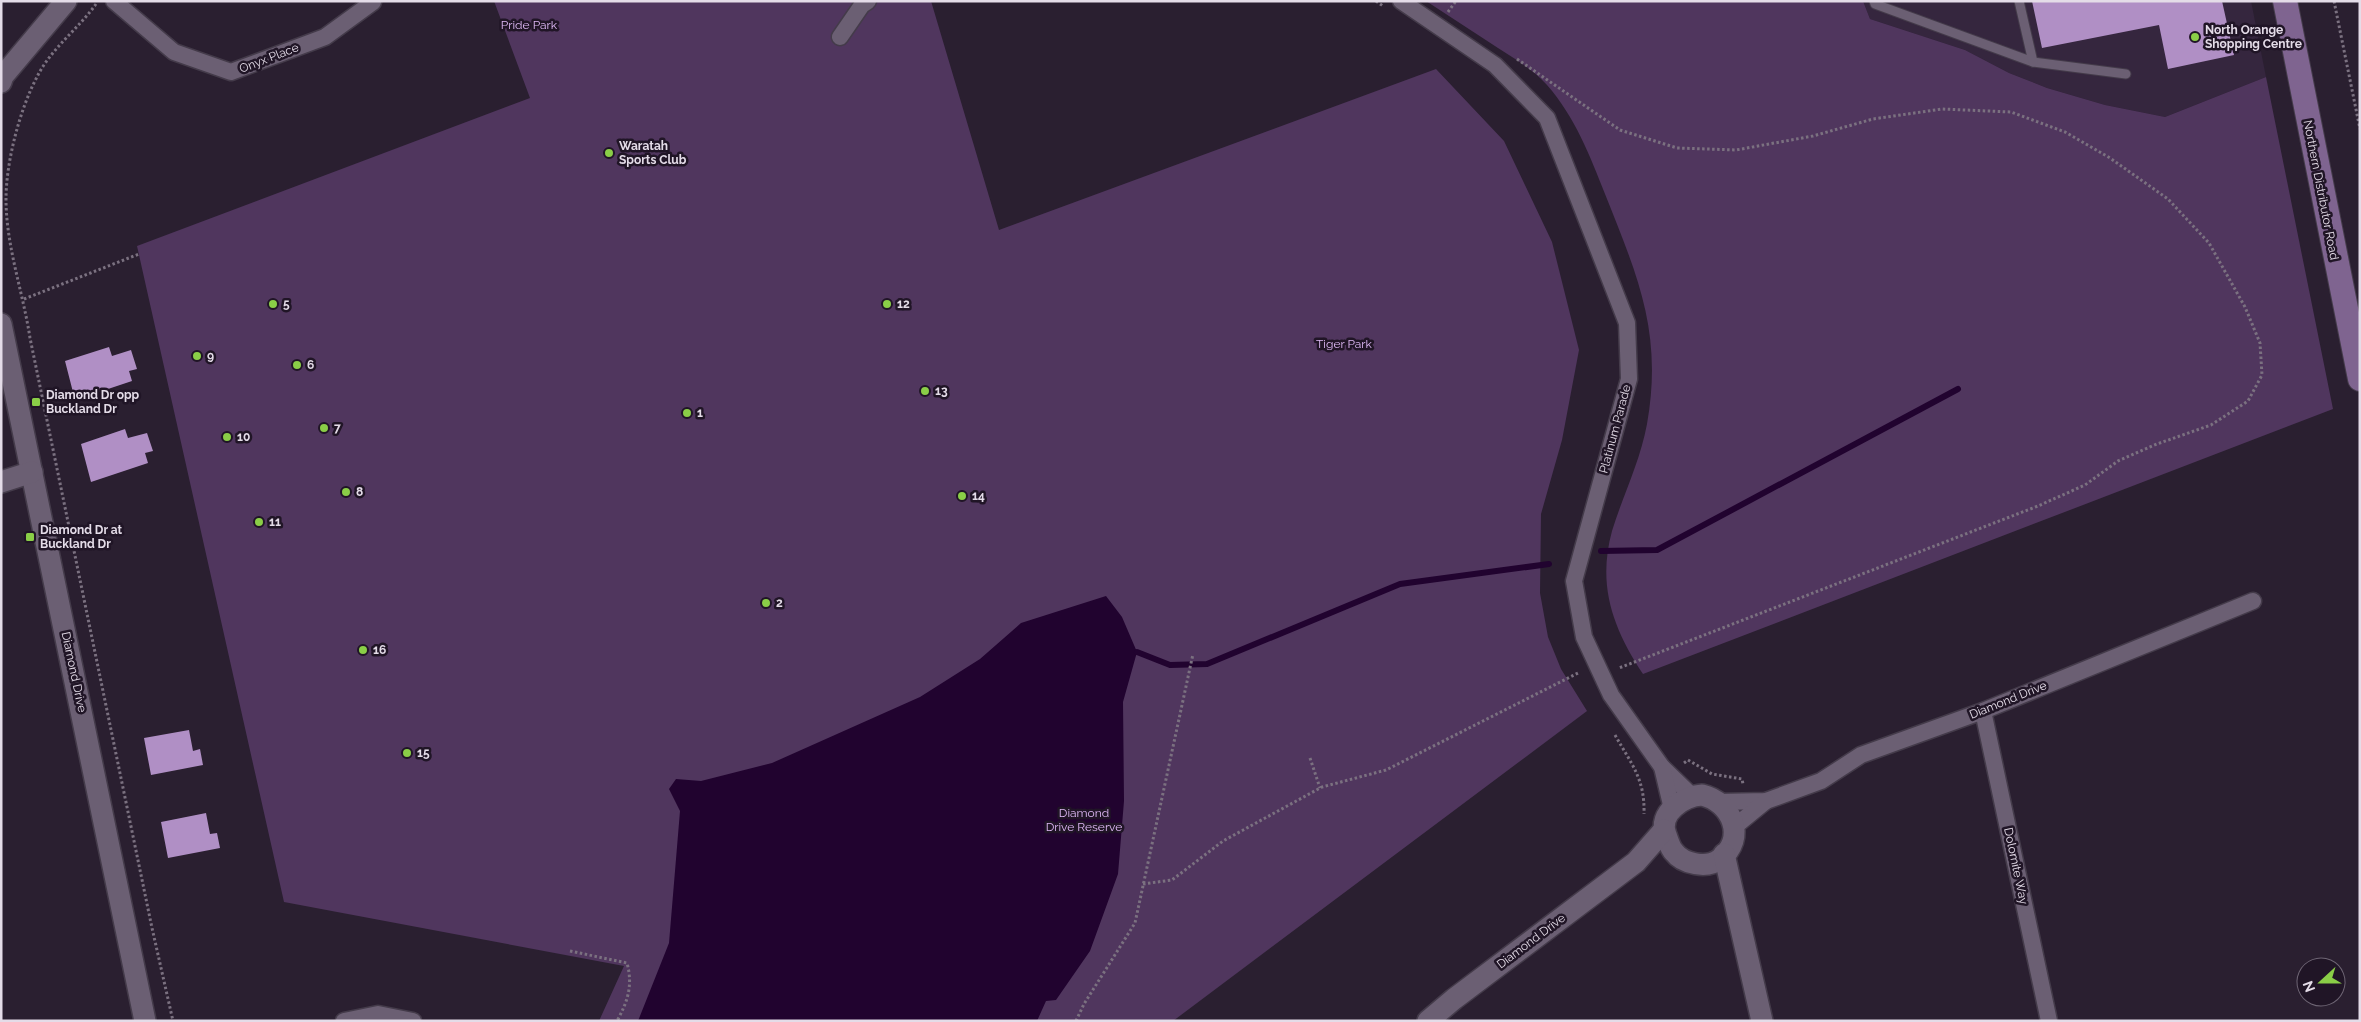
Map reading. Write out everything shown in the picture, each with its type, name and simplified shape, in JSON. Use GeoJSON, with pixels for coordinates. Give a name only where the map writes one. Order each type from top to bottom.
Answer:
{"type":"FeatureCollection","features":[{"type":"Feature","properties":{"kind":"main road","name":"Northern Distributor Road"},"geometry":{"type":"LineString","coordinates":[[2285,1],[2360,379]]}},
{"type":"Feature","properties":{"kind":"street"},"geometry":{"type":"LineString","coordinates":[[2,78],[66,1]]}},
{"type":"Feature","properties":{"kind":"street","name":"Onyx Place"},"geometry":{"type":"LineString","coordinates":[[114,1],[174,52],[231,72],[324,37],[373,2]]}},
{"type":"Feature","properties":{"kind":"street"},"geometry":{"type":"LineString","coordinates":[[840,37],[862,6],[868,1]]}},
{"type":"Feature","properties":{"kind":"street","name":"Platinum Parade"},"geometry":{"type":"LineString","coordinates":[[1395,5],[1495,65],[1547,118],[1627,323],[1629,379],[1574,581],[1584,637],[1610,695],[1662,767],[1692,796]]}},
{"type":"Feature","properties":{"kind":"street","name":"Diamond Drive"},"geometry":{"type":"LineString","coordinates":[[1,324],[145,1021]]}},
{"type":"Feature","properties":{"kind":"street"},"geometry":{"type":"LineString","coordinates":[[1,482],[32,472]]}},
{"type":"Feature","properties":{"kind":"street","name":"Diamond Drive"},"geometry":{"type":"LineString","coordinates":[[1719,802],[1766,801],[1821,781],[1861,755],[1983,711],[2253,601]]}},
{"type":"Feature","properties":{"kind":"street","name":"Dolomite Way"},"geometry":{"type":"LineString","coordinates":[[1983,711],[2049,1021]]}},
{"type":"Feature","properties":{"kind":"street","name":"Platinum Parade"},"geometry":{"type":"LineString","coordinates":[[1662,767],[1672,809]]}},
{"type":"Feature","properties":{"kind":"street"},"geometry":{"type":"LineString","coordinates":[[1636,862],[1694,863],[1719,860],[1733,837],[1734,828],[1729,813],[1719,802],[1702,795],[1684,798],[1672,809],[1664,830],[1672,851],[1694,863],[1739,913]]}},
{"type":"Feature","properties":{"kind":"street","name":"Diamond Drive"},"geometry":{"type":"LineString","coordinates":[[1734,828],[1766,801]]}},
{"type":"Feature","properties":{"kind":"street","name":"Diamond Drive"},"geometry":{"type":"LineString","coordinates":[[1428,1021],[1454,999],[1636,862],[1664,830]]}},
{"type":"Feature","properties":{"kind":"street"},"geometry":{"type":"LineString","coordinates":[[1724,854],[1739,913],[1762,1021]]}},
{"type":"Feature","properties":{"kind":"street"},"geometry":{"type":"LineString","coordinates":[[344,1021],[378,1014],[413,1021]]}},
{"type":"Feature","properties":{"kind":"lane"},"geometry":{"type":"LineString","coordinates":[[1874,1],[1875,4],[2033,62],[2126,74]]}},
{"type":"Feature","properties":{"kind":"lane"},"geometry":{"type":"LineString","coordinates":[[2019,1],[2033,62]]}},
{"type":"Feature","properties":{"kind":"path"},"geometry":{"type":"LineString","coordinates":[[98,1],[38,74],[14,134],[6,199],[11,247],[24,299],[30,338],[173,1021]]}},
{"type":"Feature","properties":{"kind":"path"},"geometry":{"type":"LineString","coordinates":[[1376,1],[1395,5]]}},
{"type":"Feature","properties":{"kind":"path"},"geometry":{"type":"LineString","coordinates":[[1456,1],[1448,12],[1456,18]]}},
{"type":"Feature","properties":{"kind":"path"},"geometry":{"type":"LineString","coordinates":[[2334,1],[2360,129]]}},
{"type":"Feature","properties":{"kind":"path"},"geometry":{"type":"LineString","coordinates":[[1514,57],[1620,130],[1677,148],[1736,150],[1813,136],[1873,119],[1942,109],[2011,112],[2065,132],[2110,158],[2168,199],[2209,243],[2245,308],[2260,343],[2262,375],[2248,401],[2211,425],[2118,461],[2085,485],[2038,506],[1613,670]]}},
{"type":"Feature","properties":{"kind":"path"},"geometry":{"type":"LineString","coordinates":[[24,299],[139,254]]}},
{"type":"Feature","properties":{"kind":"path"},"geometry":{"type":"LineString","coordinates":[[1076,1021],[1084,1004],[1135,923],[1193,654]]}},
{"type":"Feature","properties":{"kind":"path"},"geometry":{"type":"LineString","coordinates":[[1577,664],[1584,680]]}},
{"type":"Feature","properties":{"kind":"path"},"geometry":{"type":"LineString","coordinates":[[1143,884],[1172,880],[1223,841],[1320,788],[1386,770],[1580,672]]}},
{"type":"Feature","properties":{"kind":"path"},"geometry":{"type":"LineString","coordinates":[[1613,732],[1636,771],[1643,788],[1645,794],[1644,822]]}},
{"type":"Feature","properties":{"kind":"path"},"geometry":{"type":"LineString","coordinates":[[1310,758],[1320,788]]}},
{"type":"Feature","properties":{"kind":"path"},"geometry":{"type":"LineString","coordinates":[[570,951],[627,963],[630,989],[625,1006],[617,1021]]}},
{"type":"Feature","properties":{"kind":"shaded area"},"geometry":{"type":"Polygon","coordinates":[[[1863,1],[2251,1],[2266,77],[2165,117],[2105,105],[2047,88],[2009,73],[1965,50],[1870,19],[1863,1]]]}},
{"type":"Feature","properties":{"kind":"shaded area"},"geometry":{"type":"Polygon","coordinates":[[[1106,596],[1122,617],[1137,652],[1123,702],[1124,801],[1118,874],[1090,951],[1056,1000],[1046,1001],[1037,1021],[638,1021],[669,943],[680,811],[669,789],[676,779],[701,781],[772,763],[920,697],[980,659],[1021,623],[1106,596]]]}},
{"type":"Feature","properties":{"kind":"green space"},"geometry":{"type":"Polygon","coordinates":[[[494,1],[931,1],[999,230],[1436,69],[1504,141],[1552,242],[1579,350],[1562,440],[1541,514],[1540,593],[1548,637],[1561,669],[1587,711],[1173,1021],[599,1021],[624,966],[284,902],[137,246],[530,98],[494,1]]]}},
{"type":"Feature","properties":{"kind":"green space"},"geometry":{"type":"Polygon","coordinates":[[[1426,1],[1863,1],[1870,19],[1965,50],[2009,73],[2047,88],[2105,105],[2165,117],[2266,77],[2333,409],[1643,674],[1623,640],[1616,623],[1607,588],[1606,570],[1612,531],[1644,438],[1651,391],[1652,361],[1649,333],[1637,279],[1587,151],[1574,124],[1557,97],[1542,79],[1530,69],[1426,1]]]}},
{"type":"Feature","properties":{"kind":"building","name":"North Orange Shopping Centre"},"geometry":{"type":"Polygon","coordinates":[[[2032,1],[2222,1],[2234,55],[2168,69],[2159,25],[2042,48],[2032,1]]]}},
{"type":"Feature","properties":{"kind":"building"},"geometry":{"type":"Polygon","coordinates":[[[109,347],[112,356],[131,350],[137,369],[129,371],[132,381],[75,400],[65,361],[109,347]]]}},
{"type":"Feature","properties":{"kind":"building"},"geometry":{"type":"Polygon","coordinates":[[[125,429],[128,438],[147,433],[153,451],[145,453],[148,463],[91,482],[81,444],[125,429]]]}},
{"type":"Feature","properties":{"kind":"building"},"geometry":{"type":"Polygon","coordinates":[[[189,730],[193,751],[200,749],[203,765],[151,775],[144,738],[189,730]]]}},
{"type":"Feature","properties":{"kind":"building"},"geometry":{"type":"Polygon","coordinates":[[[206,813],[210,834],[217,833],[220,848],[168,858],[161,822],[206,813]]]}},
{"type":"Feature","properties":{"kind":"waterway"},"geometry":{"type":"LineString","coordinates":[[1601,551],[1657,550],[1958,389]]}},
{"type":"Feature","properties":{"kind":"waterway"},"geometry":{"type":"LineString","coordinates":[[1137,652],[1170,665],[1207,664],[1400,584],[1549,564]]}},
{"type":"Feature","properties":{"kind":"place","name":"North Orange Shopping Centre"},"geometry":{"type":"Point","coordinates":[2195,37]}},
{"type":"Feature","properties":{"kind":"place","name":"Waratah Sports Club"},"geometry":{"type":"Point","coordinates":[609,153]}},
{"type":"Feature","properties":{"kind":"place","name":"5"},"geometry":{"type":"Point","coordinates":[273,304]}},
{"type":"Feature","properties":{"kind":"place","name":"12"},"geometry":{"type":"Point","coordinates":[887,304]}},
{"type":"Feature","properties":{"kind":"place","name":"9"},"geometry":{"type":"Point","coordinates":[197,356]}},
{"type":"Feature","properties":{"kind":"place","name":"6"},"geometry":{"type":"Point","coordinates":[297,365]}},
{"type":"Feature","properties":{"kind":"place","name":"13"},"geometry":{"type":"Point","coordinates":[925,391]}},
{"type":"Feature","properties":{"kind":"place","name":"Diamond Dr opp Buckland Dr"},"geometry":{"type":"Point","coordinates":[36,402]}},
{"type":"Feature","properties":{"kind":"place","name":"1"},"geometry":{"type":"Point","coordinates":[687,413]}},
{"type":"Feature","properties":{"kind":"place","name":"7"},"geometry":{"type":"Point","coordinates":[324,428]}},
{"type":"Feature","properties":{"kind":"place","name":"10"},"geometry":{"type":"Point","coordinates":[227,437]}},
{"type":"Feature","properties":{"kind":"place","name":"8"},"geometry":{"type":"Point","coordinates":[346,492]}},
{"type":"Feature","properties":{"kind":"place","name":"14"},"geometry":{"type":"Point","coordinates":[962,496]}},
{"type":"Feature","properties":{"kind":"place","name":"11"},"geometry":{"type":"Point","coordinates":[259,522]}},
{"type":"Feature","properties":{"kind":"place","name":"Diamond Dr at Buckland Dr"},"geometry":{"type":"Point","coordinates":[30,537]}},
{"type":"Feature","properties":{"kind":"place","name":"2"},"geometry":{"type":"Point","coordinates":[766,603]}},
{"type":"Feature","properties":{"kind":"place","name":"16"},"geometry":{"type":"Point","coordinates":[363,650]}},
{"type":"Feature","properties":{"kind":"place","name":"15"},"geometry":{"type":"Point","coordinates":[407,753]}},
{"type":"Feature","properties":{"kind":"park label","name":"Pride Park"},"geometry":{"type":"Point","coordinates":[529,25]}},
{"type":"Feature","properties":{"kind":"park label","name":"Tiger Park"},"geometry":{"type":"Point","coordinates":[1344,344]}},
{"type":"Feature","properties":{"kind":"park label","name":"Diamond Drive Reserve"},"geometry":{"type":"Point","coordinates":[1084,820]}}]}
